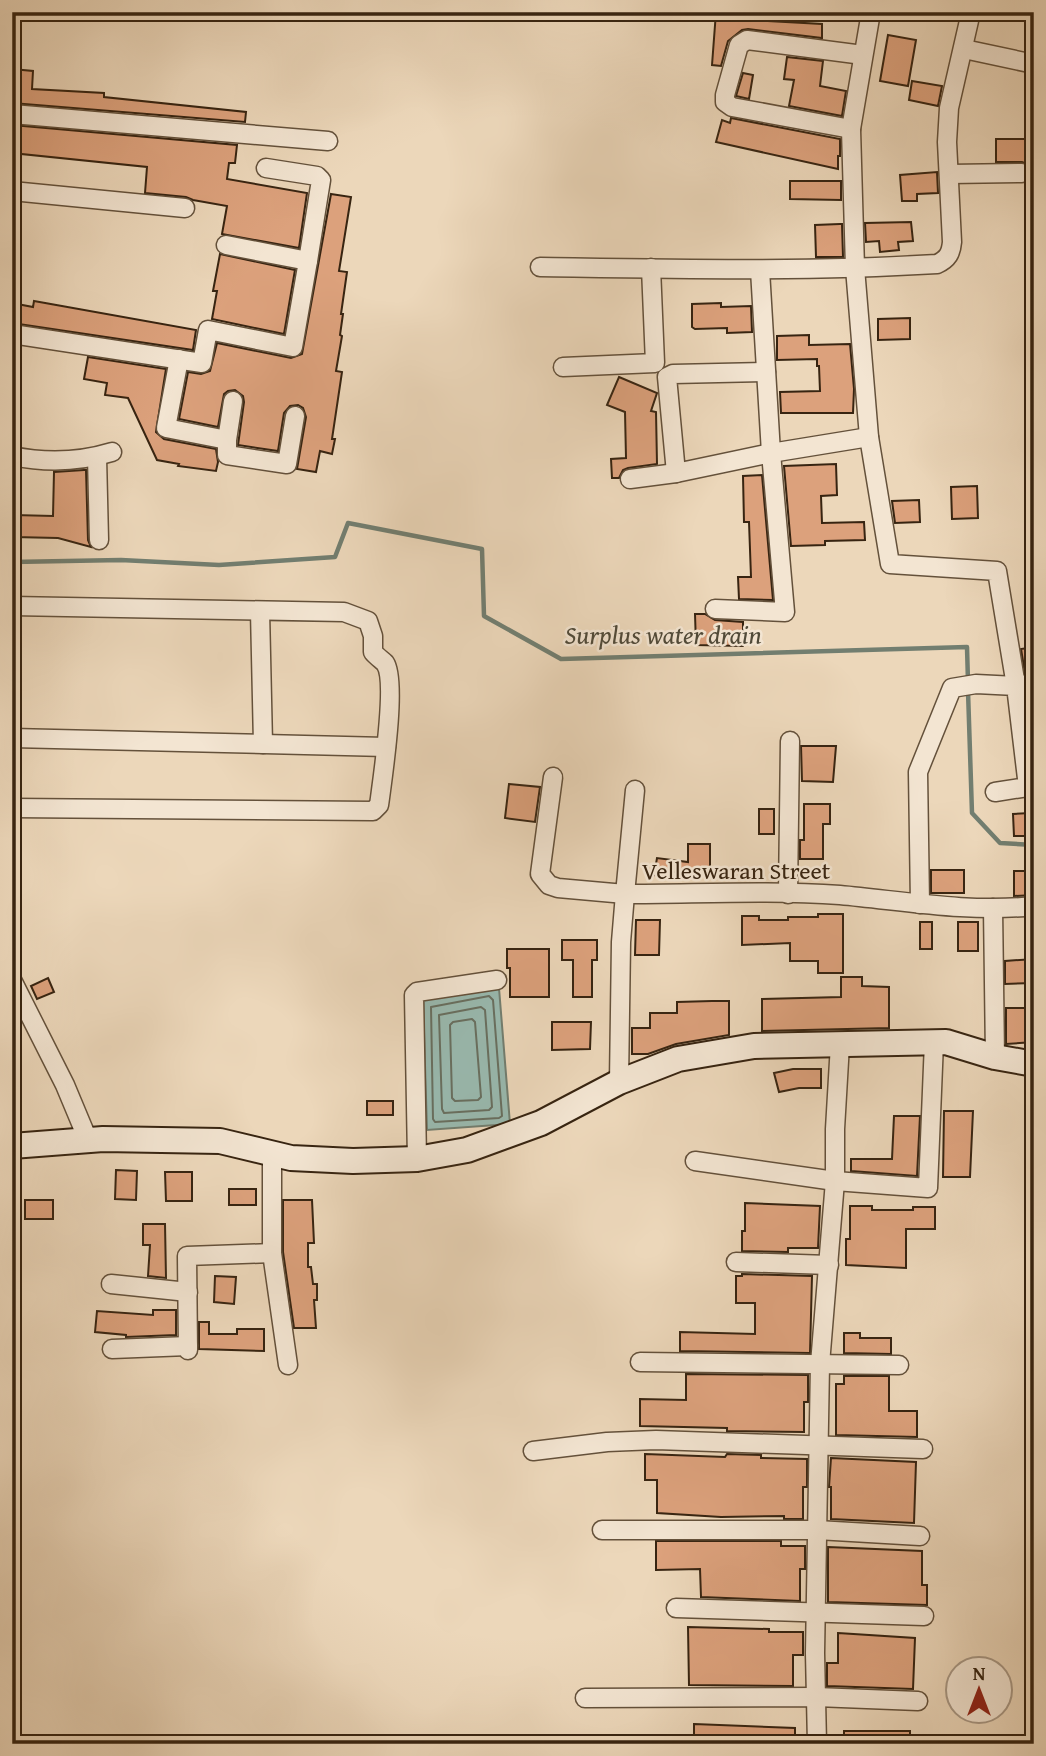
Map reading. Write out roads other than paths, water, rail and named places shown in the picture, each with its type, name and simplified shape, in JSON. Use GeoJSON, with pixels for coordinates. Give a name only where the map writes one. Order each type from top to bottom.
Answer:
{"type":"FeatureCollection","features":[{"type":"Feature","properties":{"kind":"main road"},"geometry":{"type":"LineString","coordinates":[[12,1146],[88,1140],[220,1141],[290,1158],[353,1161],[417,1158],[467,1150],[541,1123],[618,1083],[678,1059],[754,1046],[946,1042],[995,1057],[1034,1064]]}},
{"type":"Feature","properties":{"kind":"street"},"geometry":{"type":"LineString","coordinates":[[871,12],[850,129],[855,268],[869,437],[890,564],[997,571],[1025,685],[1031,787],[995,792]]}},
{"type":"Feature","properties":{"kind":"street"},"geometry":{"type":"LineString","coordinates":[[540,267],[760,270],[937,264],[948,256],[952,242],[947,142],[949,108],[971,12]]}},
{"type":"Feature","properties":{"kind":"street"},"geometry":{"type":"LineString","coordinates":[[850,129],[732,107],[725,102],[725,94],[738,45],[747,40],[863,55]]}},
{"type":"Feature","properties":{"kind":"street"},"geometry":{"type":"LineString","coordinates":[[964,49],[1034,64]]}},
{"type":"Feature","properties":{"kind":"street"},"geometry":{"type":"LineString","coordinates":[[12,114],[328,141]]}},
{"type":"Feature","properties":{"kind":"street"},"geometry":{"type":"LineString","coordinates":[[12,334],[202,363],[208,330],[293,347],[321,180],[317,176],[266,169]]}},
{"type":"Feature","properties":{"kind":"street"},"geometry":{"type":"LineString","coordinates":[[948,174],[1022,173]]}},
{"type":"Feature","properties":{"kind":"street"},"geometry":{"type":"LineString","coordinates":[[12,191],[185,208]]}},
{"type":"Feature","properties":{"kind":"street"},"geometry":{"type":"LineString","coordinates":[[226,245],[308,261]]}},
{"type":"Feature","properties":{"kind":"street"},"geometry":{"type":"LineString","coordinates":[[562,367],[655,363],[650,268]]}},
{"type":"Feature","properties":{"kind":"street"},"geometry":{"type":"LineString","coordinates":[[715,609],[785,612],[771,453],[760,270]]}},
{"type":"Feature","properties":{"kind":"street"},"geometry":{"type":"LineString","coordinates":[[178,359],[166,428],[227,440]]}},
{"type":"Feature","properties":{"kind":"street"},"geometry":{"type":"LineString","coordinates":[[676,473],[667,377],[673,374],[766,372]]}},
{"type":"Feature","properties":{"kind":"street"},"geometry":{"type":"LineString","coordinates":[[233,401],[226,455],[287,464],[295,416]]}},
{"type":"Feature","properties":{"kind":"street"},"geometry":{"type":"LineString","coordinates":[[630,479],[869,437]]}},
{"type":"Feature","properties":{"kind":"street"},"geometry":{"type":"LineString","coordinates":[[12,456],[43,463],[105,455],[99,540]]}},
{"type":"Feature","properties":{"kind":"street"},"geometry":{"type":"LineString","coordinates":[[12,606],[344,612],[368,621],[373,636],[373,652],[386,664],[389,727],[379,805],[373,811],[12,808]]}},
{"type":"Feature","properties":{"kind":"street"},"geometry":{"type":"LineString","coordinates":[[260,611],[263,744]]}},
{"type":"Feature","properties":{"kind":"street"},"geometry":{"type":"LineString","coordinates":[[920,904],[918,772],[952,688],[968,685],[1025,685]]}},
{"type":"Feature","properties":{"kind":"street"},"geometry":{"type":"LineString","coordinates":[[12,738],[386,747]]}},
{"type":"Feature","properties":{"kind":"street"},"geometry":{"type":"LineString","coordinates":[[788,894],[790,741]]}},
{"type":"Feature","properties":{"kind":"street"},"geometry":{"type":"LineString","coordinates":[[553,777],[540,874],[543,880],[558,888],[625,894],[635,790]]}},
{"type":"Feature","properties":{"kind":"street","name":"Velleswaran Street"},"geometry":{"type":"LineString","coordinates":[[618,1083],[621,942],[625,894],[839,895],[920,904],[993,908],[1034,906]]}},
{"type":"Feature","properties":{"kind":"street"},"geometry":{"type":"LineString","coordinates":[[993,908],[995,1057]]}},
{"type":"Feature","properties":{"kind":"street"},"geometry":{"type":"LineString","coordinates":[[12,980],[65,1085],[88,1140]]}},
{"type":"Feature","properties":{"kind":"street"},"geometry":{"type":"LineString","coordinates":[[417,1158],[414,995],[418,992],[497,980]]}},
{"type":"Feature","properties":{"kind":"street"},"geometry":{"type":"LineString","coordinates":[[695,1161],[835,1181],[928,1188],[934,1042]]}},
{"type":"Feature","properties":{"kind":"street"},"geometry":{"type":"LineString","coordinates":[[817,1744],[820,1364],[835,1181],[840,1044]]}},
{"type":"Feature","properties":{"kind":"street"},"geometry":{"type":"LineString","coordinates":[[272,1154],[272,1253],[288,1365]]}},
{"type":"Feature","properties":{"kind":"street"},"geometry":{"type":"LineString","coordinates":[[113,1349],[188,1348],[187,1256],[272,1253]]}},
{"type":"Feature","properties":{"kind":"street"},"geometry":{"type":"LineString","coordinates":[[736,1262],[829,1265]]}},
{"type":"Feature","properties":{"kind":"street"},"geometry":{"type":"LineString","coordinates":[[111,1284],[188,1292]]}},
{"type":"Feature","properties":{"kind":"street"},"geometry":{"type":"LineString","coordinates":[[640,1362],[899,1365]]}},
{"type":"Feature","properties":{"kind":"street"},"geometry":{"type":"LineString","coordinates":[[533,1451],[607,1442],[656,1440],[923,1449]]}},
{"type":"Feature","properties":{"kind":"street"},"geometry":{"type":"LineString","coordinates":[[602,1530],[817,1530],[920,1536]]}},
{"type":"Feature","properties":{"kind":"street"},"geometry":{"type":"LineString","coordinates":[[676,1608],[924,1616]]}},
{"type":"Feature","properties":{"kind":"street"},"geometry":{"type":"LineString","coordinates":[[585,1698],[816,1697],[918,1701]]}},
{"type":"Feature","properties":{"kind":"water"},"geometry":{"type":"Polygon","coordinates":[[[499,988],[510,1124],[427,1130],[423,1000],[499,988]]]}},
{"type":"Feature","properties":{"kind":"waterway","name":"Surplus water drain"},"geometry":{"type":"LineString","coordinates":[[12,562],[121,560],[219,565],[335,557],[348,523],[482,549],[484,616],[561,659],[967,647],[968,682]]}},
{"type":"Feature","properties":{"kind":"waterway","name":"Surplus water drain"},"geometry":{"type":"LineString","coordinates":[[968,691],[972,813],[1000,843],[1034,845]]}}]}
